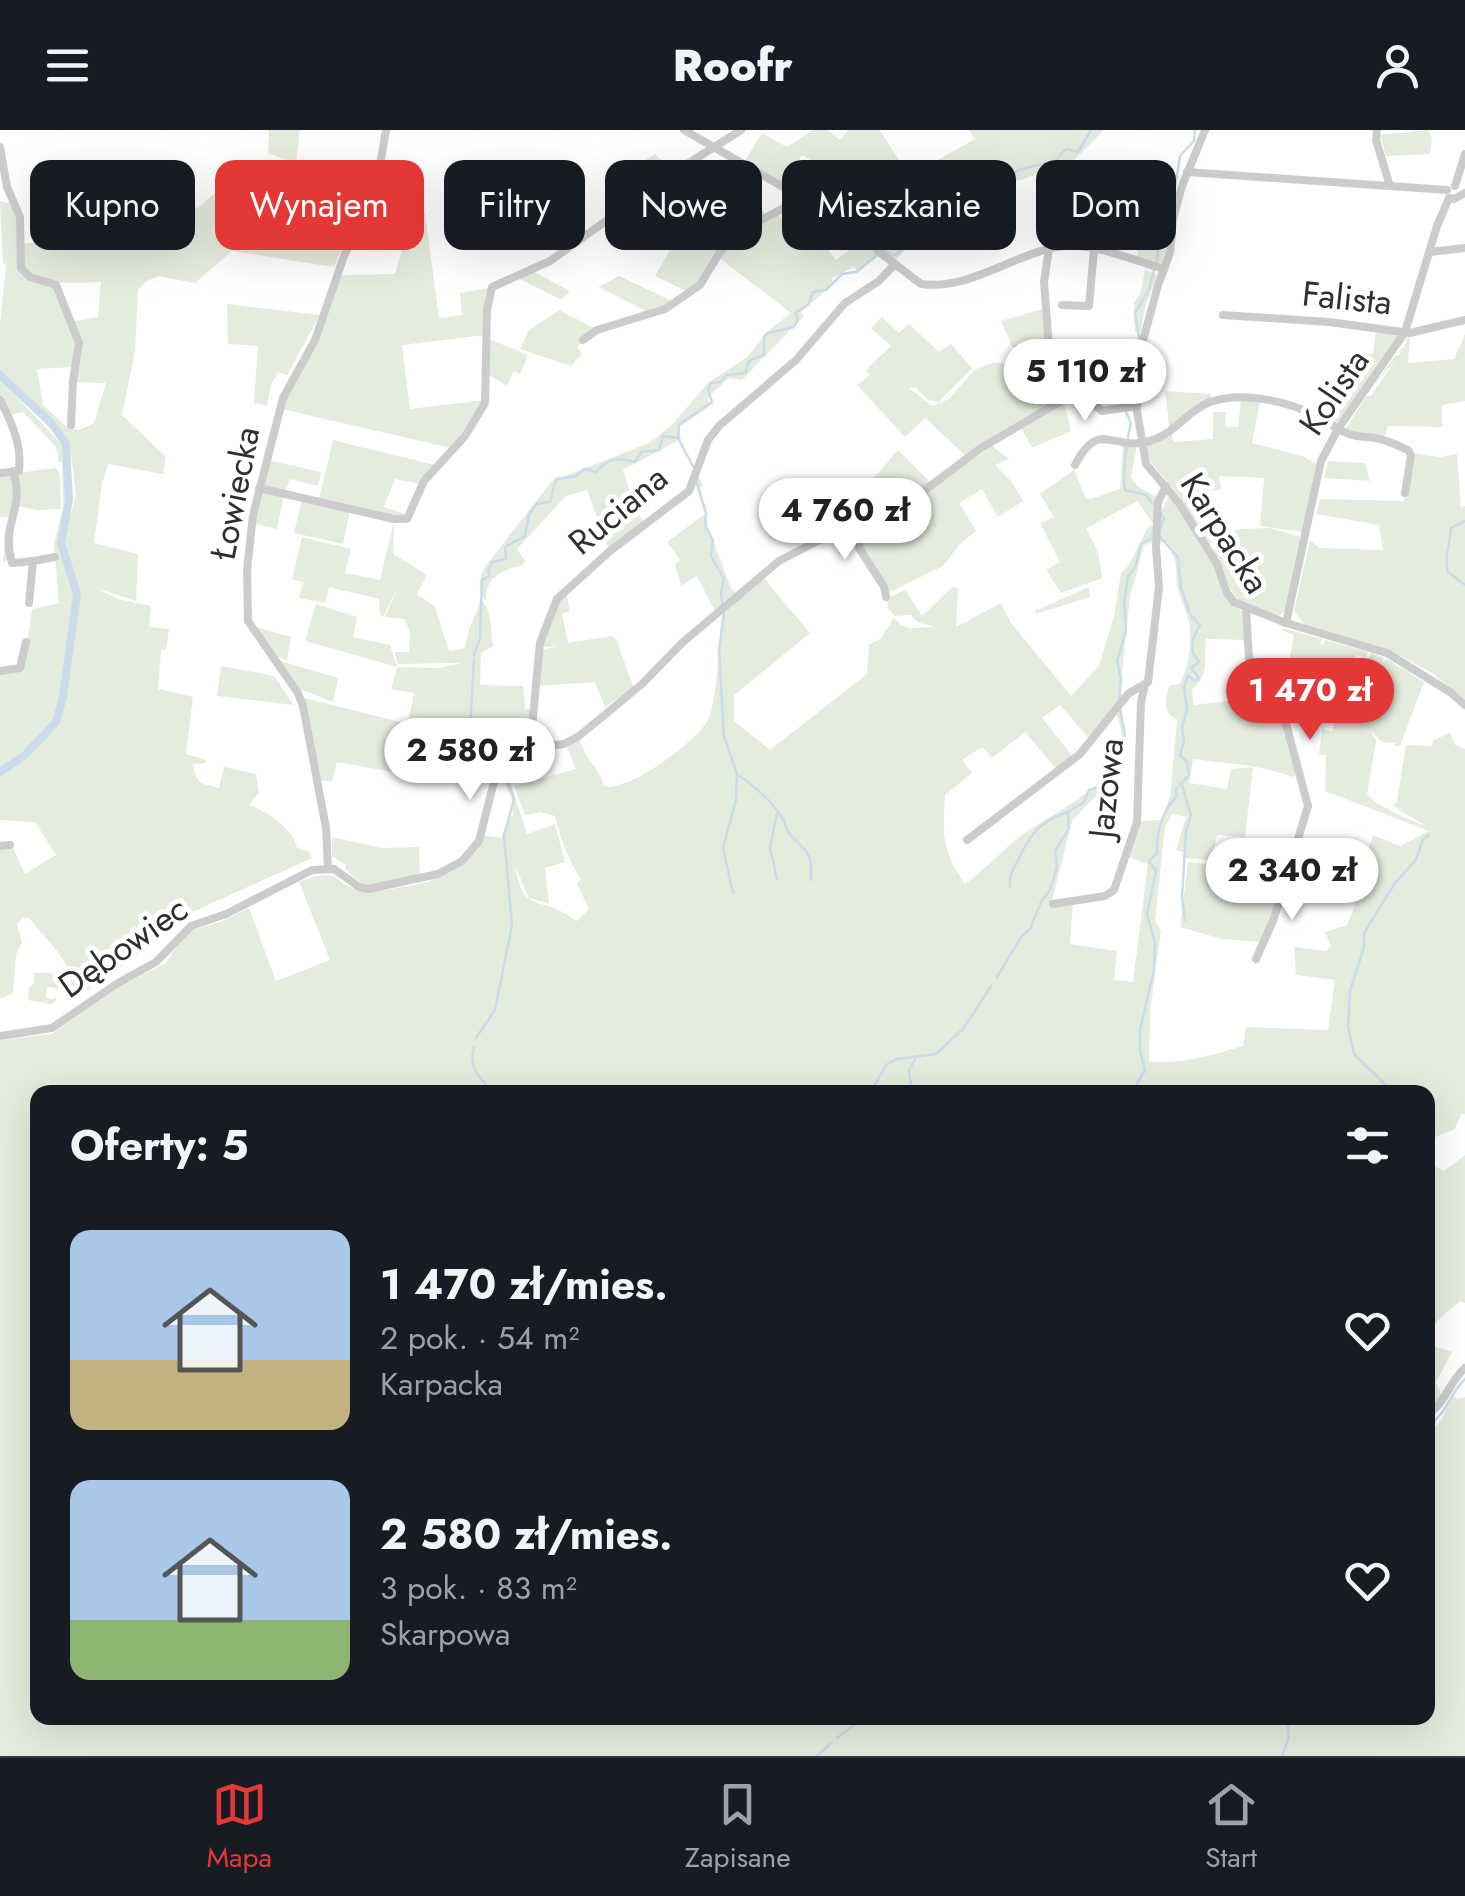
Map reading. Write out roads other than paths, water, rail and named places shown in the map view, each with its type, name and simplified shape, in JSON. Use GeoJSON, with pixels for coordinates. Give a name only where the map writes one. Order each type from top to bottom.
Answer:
{"type":"FeatureCollection","features":[{"type":"Feature","properties":{"kind":"street","name":"Łowiecka"},"geometry":{"type":"LineString","coordinates":[[328,868],[326,828],[303,706],[248,621],[249,543],[284,394],[316,340],[344,256],[375,184],[386,130]]}},
{"type":"Feature","properties":{"kind":"street"},"geometry":{"type":"LineString","coordinates":[[684,130],[782,187]]}},
{"type":"Feature","properties":{"kind":"street"},"geometry":{"type":"LineString","coordinates":[[259,488],[394,520],[407,519],[418,490],[465,436],[485,402],[487,310],[492,286],[550,261],[742,130]]}},
{"type":"Feature","properties":{"kind":"street","name":"Karpacka"},"geometry":{"type":"LineString","coordinates":[[1205,130],[1187,172],[1158,267],[1130,407],[1146,464],[1166,486],[1217,564],[1230,598],[1246,609],[1249,658],[1284,716],[1308,806],[1279,903],[1256,960]]}},
{"type":"Feature","properties":{"kind":"street"},"geometry":{"type":"LineString","coordinates":[[1377,130],[1376,140],[1390,186]]}},
{"type":"Feature","properties":{"kind":"street"},"geometry":{"type":"LineString","coordinates":[[0,147],[7,187],[20,217],[21,268],[30,278],[56,286],[79,342],[72,381],[71,425]]}},
{"type":"Feature","properties":{"kind":"street","name":"Kolista"},"geometry":{"type":"LineString","coordinates":[[1286,622],[1316,475],[1338,429],[1405,332],[1465,154]]}},
{"type":"Feature","properties":{"kind":"street"},"geometry":{"type":"LineString","coordinates":[[1187,172],[1455,192]]}},
{"type":"Feature","properties":{"kind":"street"},"geometry":{"type":"LineString","coordinates":[[583,340],[597,330],[665,309],[700,286],[720,252],[738,232],[782,209]]}},
{"type":"Feature","properties":{"kind":"street"},"geometry":{"type":"LineString","coordinates":[[1429,252],[1465,248]]}},
{"type":"Feature","properties":{"kind":"street"},"geometry":{"type":"LineString","coordinates":[[879,250],[916,282],[936,286],[1046,250]]}},
{"type":"Feature","properties":{"kind":"street"},"geometry":{"type":"LineString","coordinates":[[1018,364],[1048,348],[1044,282],[1049,250]]}},
{"type":"Feature","properties":{"kind":"street"},"geometry":{"type":"LineString","coordinates":[[1062,305],[1089,306],[1094,250],[1158,267]]}},
{"type":"Feature","properties":{"kind":"street","name":"Ruciana"},"geometry":{"type":"LineString","coordinates":[[530,748],[540,643],[557,599],[610,551],[689,491],[705,445],[718,426],[796,360],[845,303],[879,281],[894,265]]}},
{"type":"Feature","properties":{"kind":"street","name":"Falista"},"geometry":{"type":"LineString","coordinates":[[1223,315],[1405,332],[1465,320]]}},
{"type":"Feature","properties":{"kind":"street"},"geometry":{"type":"LineString","coordinates":[[328,868],[368,890],[452,869],[479,841],[500,770],[510,759],[530,748],[574,740],[774,565],[836,531],[901,508],[981,448],[1072,394],[1081,394],[1098,410],[1130,407]]}},
{"type":"Feature","properties":{"kind":"street"},"geometry":{"type":"LineString","coordinates":[[1076,465],[1094,440],[1141,443],[1167,436],[1195,410],[1227,398],[1287,404],[1353,436],[1383,440],[1408,450],[1405,493]]}},
{"type":"Feature","properties":{"kind":"street"},"geometry":{"type":"LineString","coordinates":[[0,400],[17,438],[18,492],[16,506],[6,524],[9,559],[16,564],[55,557]]}},
{"type":"Feature","properties":{"kind":"street"},"geometry":{"type":"LineString","coordinates":[[0,473],[16,471]]}},
{"type":"Feature","properties":{"kind":"street","name":"Jazowa"},"geometry":{"type":"LineString","coordinates":[[1053,904],[1106,896],[1114,890],[1137,822],[1141,702],[1159,586],[1158,510],[1166,486]]}},
{"type":"Feature","properties":{"kind":"street"},"geometry":{"type":"LineString","coordinates":[[862,522],[859,548],[884,587],[886,597]]}},
{"type":"Feature","properties":{"kind":"street"},"geometry":{"type":"LineString","coordinates":[[29,602],[33,562]]}},
{"type":"Feature","properties":{"kind":"street"},"geometry":{"type":"LineString","coordinates":[[1246,609],[1388,653],[1465,705]]}},
{"type":"Feature","properties":{"kind":"street"},"geometry":{"type":"LineString","coordinates":[[0,670],[20,668],[26,642]]}},
{"type":"Feature","properties":{"kind":"street","name":"Jazowa"},"geometry":{"type":"LineString","coordinates":[[966,840],[1080,754],[1132,690],[1145,685]]}},
{"type":"Feature","properties":{"kind":"street","name":"Dębowiec"},"geometry":{"type":"LineString","coordinates":[[0,1036],[52,1028],[156,962],[190,926],[226,914],[312,870],[328,868]]}},
{"type":"Feature","properties":{"kind":"street"},"geometry":{"type":"LineString","coordinates":[[1435,1409],[1448,1386],[1465,1368]]}},
{"type":"Feature","properties":{"kind":"waterway"},"geometry":{"type":"LineString","coordinates":[[474,655],[480,639],[482,580],[490,576],[492,562],[506,559],[505,547],[525,536],[529,515],[536,504],[550,502],[556,479],[576,476],[584,469],[596,472],[613,460],[635,462],[641,452],[659,450],[663,436],[678,438],[679,425],[712,402],[708,390],[711,383],[720,382],[727,375],[745,373],[749,361],[764,355],[764,337],[794,327],[798,320],[795,313],[808,305],[813,292],[826,290],[842,274],[856,272],[883,250],[899,253],[917,219],[935,204],[969,188],[975,171],[1010,178],[1018,170],[1055,161],[1066,149],[1078,152],[1091,130]]}},
{"type":"Feature","properties":{"kind":"waterway"},"geometry":{"type":"LineString","coordinates":[[1157,262],[1158,251],[1150,232],[1161,215],[1172,208],[1180,156],[1194,141],[1195,130]]}},
{"type":"Feature","properties":{"kind":"waterway"},"geometry":{"type":"LineString","coordinates":[[1128,404],[1128,363],[1139,337],[1135,313],[1149,290],[1154,270]]}},
{"type":"Feature","properties":{"kind":"waterway"},"geometry":{"type":"LineString","coordinates":[[0,375],[52,424],[66,444],[69,501],[61,543],[77,594],[56,722],[25,755],[0,772]]}},
{"type":"Feature","properties":{"kind":"waterway"},"geometry":{"type":"LineString","coordinates":[[1126,412],[1131,423],[1125,490],[1146,495],[1164,519],[1160,529]]}},
{"type":"Feature","properties":{"kind":"waterway"},"geometry":{"type":"LineString","coordinates":[[678,438],[695,470]]}},
{"type":"Feature","properties":{"kind":"waterway"},"geometry":{"type":"LineString","coordinates":[[696,480],[706,513],[705,526],[713,540],[711,556],[724,579],[719,649],[724,736],[737,774],[736,800],[723,848],[733,893]]}},
{"type":"Feature","properties":{"kind":"waterway"},"geometry":{"type":"LineString","coordinates":[[1465,521],[1451,528],[1447,561],[1448,572],[1465,585]]}},
{"type":"Feature","properties":{"kind":"waterway"},"geometry":{"type":"LineString","coordinates":[[1136,1085],[1145,1070],[1140,1030],[1154,969],[1155,943],[1147,914],[1156,871],[1149,861],[1157,853],[1159,830],[1177,796],[1176,789],[1189,775],[1187,762],[1180,755],[1187,710],[1184,687],[1188,676],[1195,681],[1199,678],[1191,668],[1199,662],[1192,641],[1200,625],[1190,614],[1181,588],[1178,557],[1160,537]]}},
{"type":"Feature","properties":{"kind":"waterway"},"geometry":{"type":"LineString","coordinates":[[1119,701],[1121,679],[1117,661],[1126,630],[1128,576],[1135,568],[1141,544],[1152,538]]}},
{"type":"Feature","properties":{"kind":"waterway"},"geometry":{"type":"LineString","coordinates":[[474,660],[470,727],[473,737],[499,765]]}},
{"type":"Feature","properties":{"kind":"waterway"},"geometry":{"type":"LineString","coordinates":[[997,977],[1030,929],[1050,890],[1057,867],[1055,851],[1069,828],[1068,812],[1084,802],[1089,790],[1102,786],[1122,755],[1125,735],[1120,709]]}},
{"type":"Feature","properties":{"kind":"waterway"},"geometry":{"type":"LineString","coordinates":[[476,1038],[495,1010],[512,925],[504,836],[514,799],[503,771]]}},
{"type":"Feature","properties":{"kind":"waterway"},"geometry":{"type":"LineString","coordinates":[[738,775],[768,800],[787,831],[807,853],[811,880]]}},
{"type":"Feature","properties":{"kind":"waterway"},"geometry":{"type":"LineString","coordinates":[[1182,785],[1191,815],[1186,832],[1182,897],[1185,920]]}},
{"type":"Feature","properties":{"kind":"waterway"},"geometry":{"type":"LineString","coordinates":[[1010,887],[1013,870],[1033,834],[1044,823],[1068,812]]}},
{"type":"Feature","properties":{"kind":"waterway"},"geometry":{"type":"LineString","coordinates":[[777,813],[770,847],[777,879]]}},
{"type":"Feature","properties":{"kind":"waterway"},"geometry":{"type":"LineString","coordinates":[[1386,1085],[1354,1054],[1348,1027],[1350,991],[1364,947],[1364,933],[1429,835]]}},
{"type":"Feature","properties":{"kind":"waterway"},"geometry":{"type":"LineString","coordinates":[[875,1085],[886,1065],[897,1059],[936,1054],[964,1028],[991,986]]}},
{"type":"Feature","properties":{"kind":"waterway"},"geometry":{"type":"LineString","coordinates":[[474,1047],[474,1066],[486,1085]]}},
{"type":"Feature","properties":{"kind":"waterway"},"geometry":{"type":"LineString","coordinates":[[911,1085],[909,1070],[916,1057]]}},
{"type":"Feature","properties":{"kind":"waterway"},"geometry":{"type":"LineString","coordinates":[[1435,1420],[1465,1379]]}},
{"type":"Feature","properties":{"kind":"waterway"},"geometry":{"type":"LineString","coordinates":[[837,1738],[854,1725]]}},
{"type":"Feature","properties":{"kind":"waterway"},"geometry":{"type":"LineString","coordinates":[[1282,1756],[1289,1737],[1288,1725]]}},
{"type":"Feature","properties":{"kind":"waterway"},"geometry":{"type":"LineString","coordinates":[[817,1756],[831,1743]]}}]}
